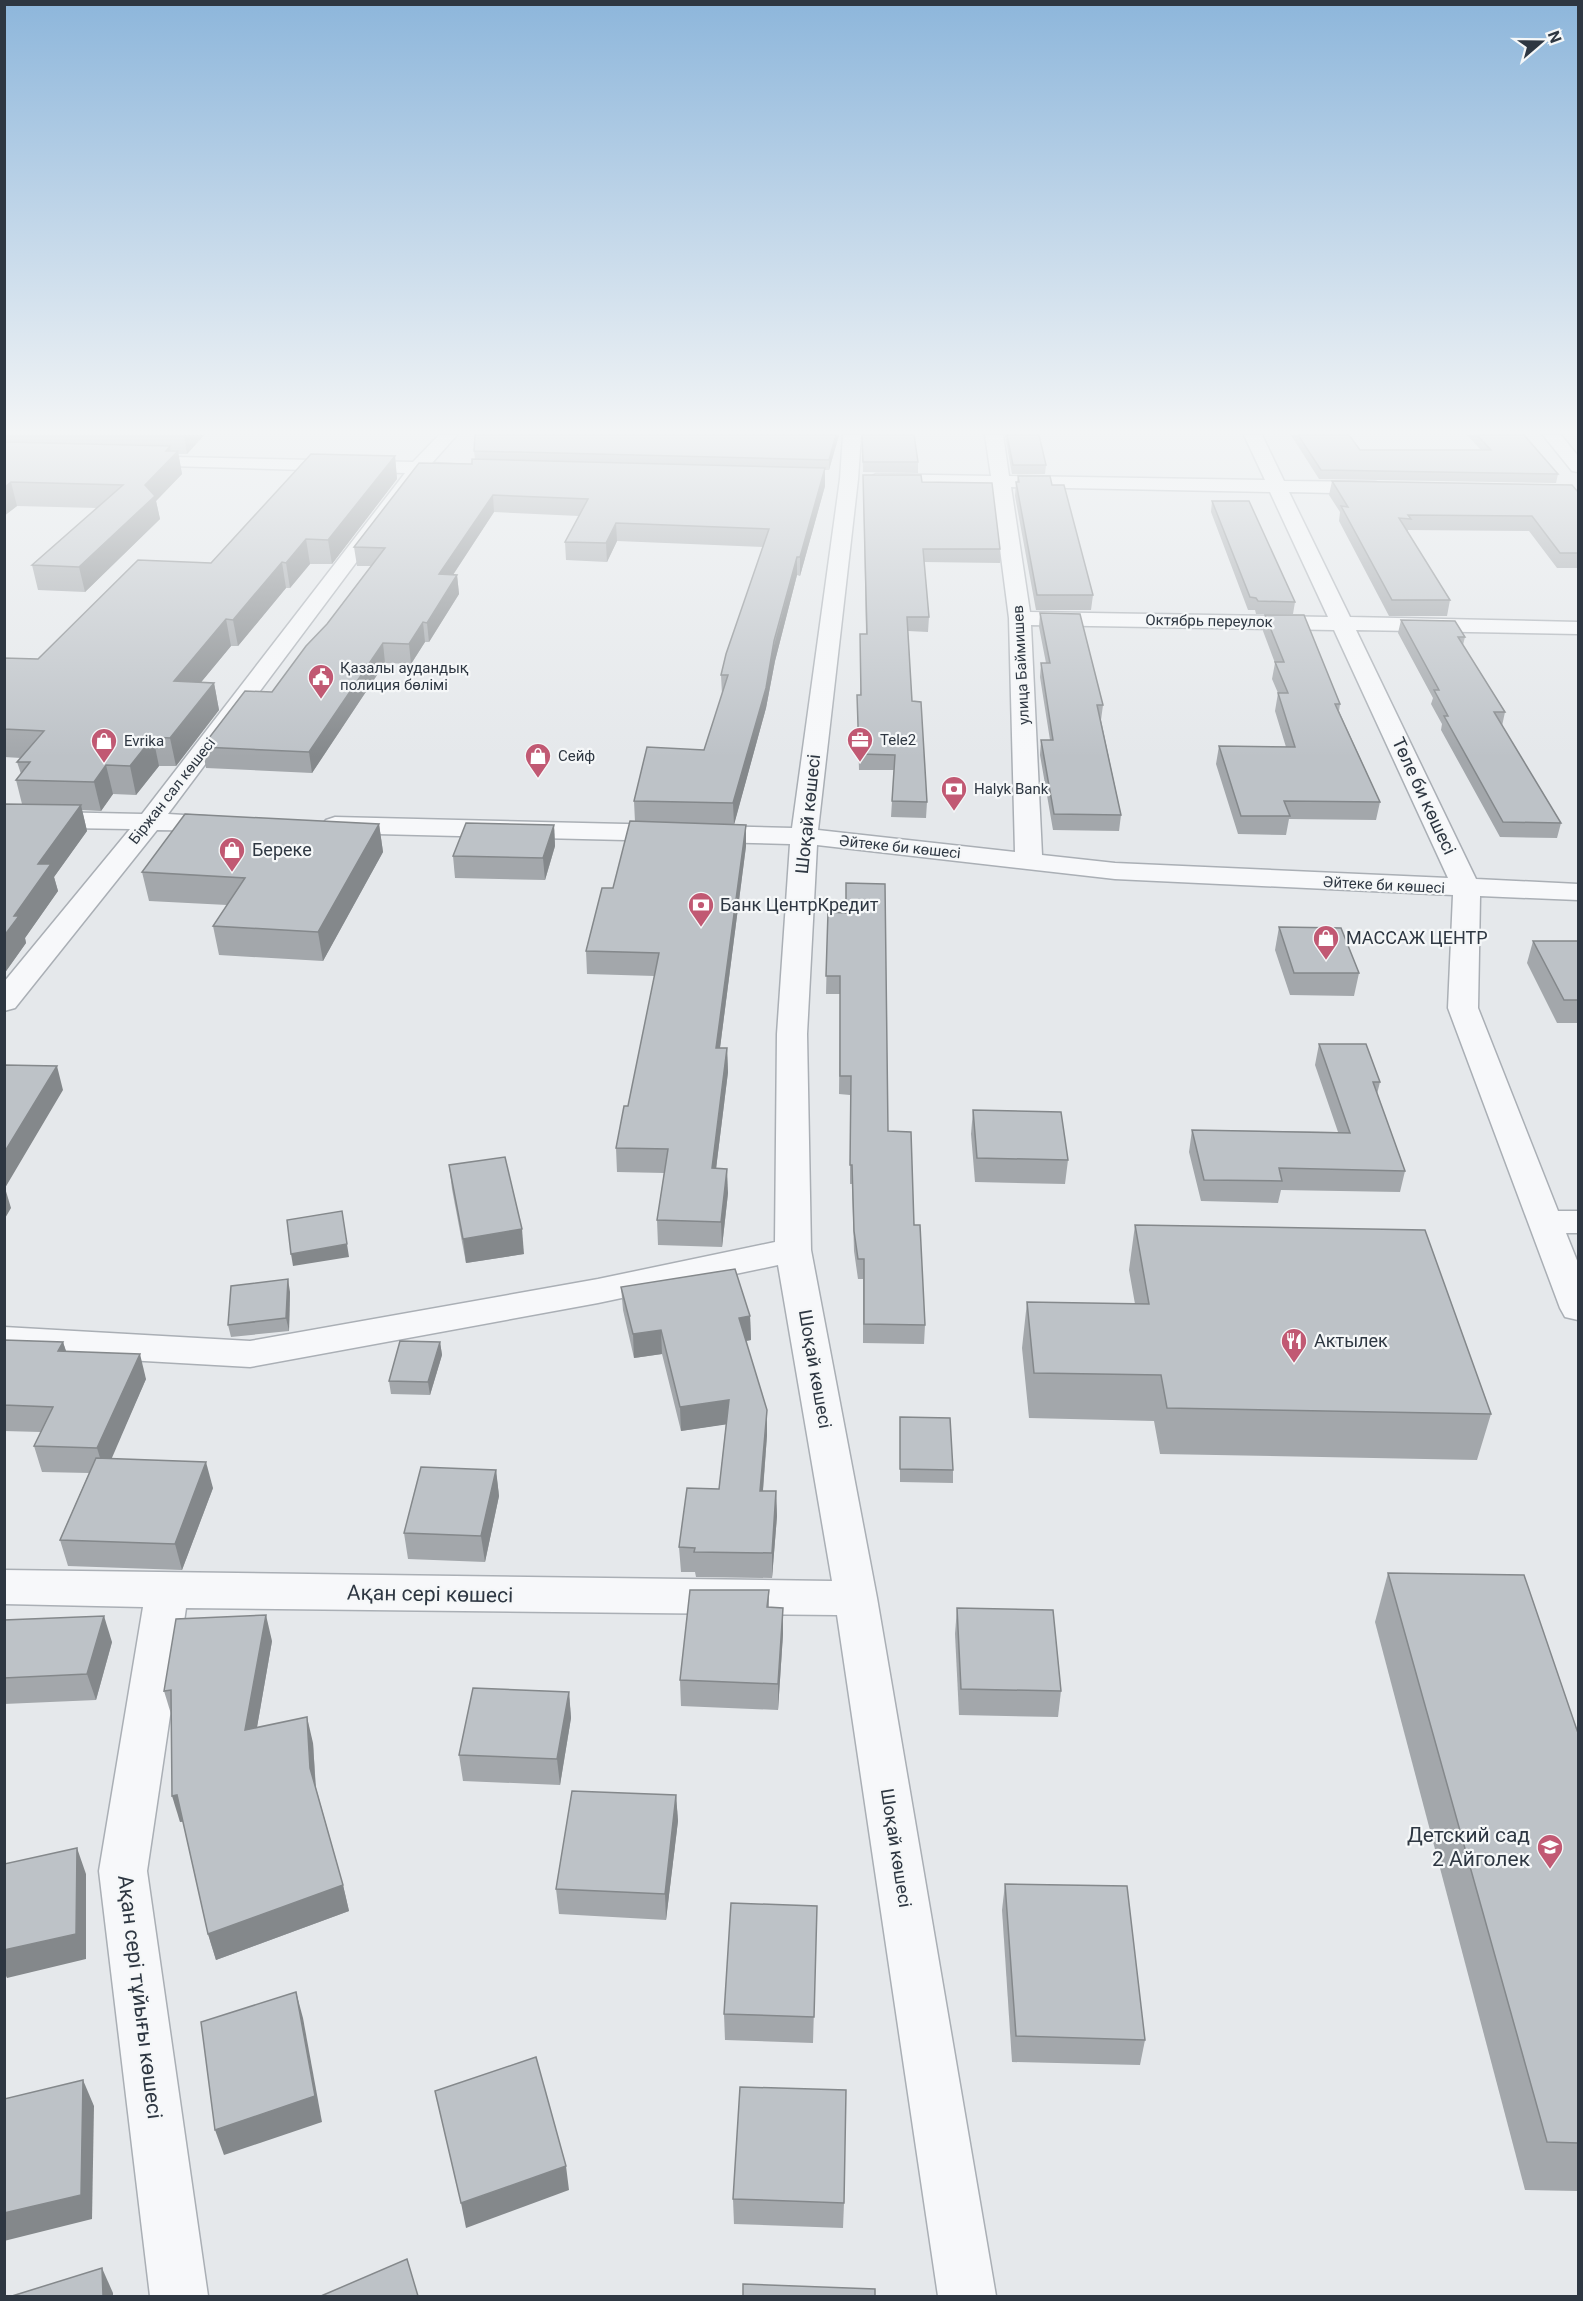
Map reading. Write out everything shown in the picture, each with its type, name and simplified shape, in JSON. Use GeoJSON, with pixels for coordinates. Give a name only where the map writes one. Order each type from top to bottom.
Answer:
{"type":"FeatureCollection","features":[{"type":"Feature","properties":{"kind":"street","name":"Біржан сал көшесі"},"geometry":{"type":"LineString","coordinates":[[4,1002],[150,821],[362,542]]}},
{"type":"Feature","properties":{"kind":"street","name":"Шоқай көшесі"},"geometry":{"type":"LineString","coordinates":[[831,542],[804,836],[792,1034],[793,1250],[856,1598],[967,2296]]}},
{"type":"Feature","properties":{"kind":"street","name":"улица Баймишев"},"geometry":{"type":"LineString","coordinates":[[1008,542],[1020,618],[1029,861]]}},
{"type":"Feature","properties":{"kind":"street","name":"Төле би көшесі"},"geometry":{"type":"LineString","coordinates":[[1305,542],[1467,889],[1463,1008],[1562,1222],[1578,1308]]}},
{"type":"Feature","properties":{"kind":"street","name":"Октябрь переулок"},"geometry":{"type":"LineString","coordinates":[[1020,618],[1578,628]]}},
{"type":"Feature","properties":{"kind":"street"},"geometry":{"type":"LineString","coordinates":[[4,819],[245,823]]}},
{"type":"Feature","properties":{"kind":"street","name":"Әйтеке би көшесі"},"geometry":{"type":"LineString","coordinates":[[304,825],[804,836],[1115,871],[1467,889],[1578,892]]}},
{"type":"Feature","properties":{"kind":"street"},"geometry":{"type":"LineString","coordinates":[[4,1340],[250,1354],[598,1292],[793,1250]]}},
{"type":"Feature","properties":{"kind":"street","name":"Ақан сері көшесі"},"geometry":{"type":"LineString","coordinates":[[4,1587],[167,1591],[856,1598]]}},
{"type":"Feature","properties":{"kind":"street","name":"Ақан сері тұйығы көшесі"},"geometry":{"type":"LineString","coordinates":[[167,1591],[123,1871],[179,2296]]}},
{"type":"Feature","properties":{"kind":"building"},"geometry":{"type":"Polygon","coordinates":[[[58,542],[105,542],[79,567],[32,565],[58,542]]]}},
{"type":"Feature","properties":{"kind":"building"},"geometry":{"type":"Polygon","coordinates":[[[230,542],[303,542],[286,563],[282,562],[233,620],[226,619],[174,681],[214,683],[170,738],[153,737],[130,766],[106,765],[94,782],[16,780],[30,762],[17,762],[44,731],[4,729],[4,658],[38,659],[138,560],[211,563],[230,542]]]}},
{"type":"Feature","properties":{"kind":"building"},"geometry":{"type":"Polygon","coordinates":[[[358,542],[461,542],[439,574],[457,575],[427,623],[423,622],[409,644],[383,643],[309,752],[202,747],[245,691],[272,692],[385,548],[354,547],[358,542]]]}},
{"type":"Feature","properties":{"kind":"building"},"geometry":{"type":"Polygon","coordinates":[[[764,542],[804,542],[800,557],[797,557],[774,641],[766,688],[733,803],[634,801],[647,747],[704,750],[728,675],[721,675],[764,542]]]}},
{"type":"Feature","properties":{"kind":"building"},"geometry":{"type":"Polygon","coordinates":[[[865,542],[999,542],[1000,549],[923,549],[929,617],[907,617],[912,701],[921,702],[927,802],[892,801],[895,755],[859,754],[857,695],[861,695],[860,634],[867,634],[865,542]]]}},
{"type":"Feature","properties":{"kind":"building"},"geometry":{"type":"Polygon","coordinates":[[[1027,542],[1079,542],[1093,595],[1037,595],[1027,542]]]}},
{"type":"Feature","properties":{"kind":"building"},"geometry":{"type":"Polygon","coordinates":[[[1228,542],[1268,542],[1295,602],[1258,601],[1250,597],[1228,542]]]}},
{"type":"Feature","properties":{"kind":"building"},"geometry":{"type":"Polygon","coordinates":[[[1361,542],[1414,542],[1450,600],[1392,600],[1361,542]]]}},
{"type":"Feature","properties":{"kind":"building"},"geometry":{"type":"Polygon","coordinates":[[[1552,542],[1578,542],[1578,553],[1560,553],[1552,542]]]}},
{"type":"Feature","properties":{"kind":"building"},"geometry":{"type":"Polygon","coordinates":[[[1040,613],[1080,614],[1103,705],[1097,705],[1121,815],[1054,814],[1041,740],[1053,740],[1041,663],[1050,663],[1040,613]]]}},
{"type":"Feature","properties":{"kind":"building"},"geometry":{"type":"Polygon","coordinates":[[[1265,615],[1304,615],[1340,704],[1335,704],[1380,802],[1284,801],[1290,816],[1241,816],[1219,746],[1295,747],[1278,693],[1288,693],[1275,662],[1284,662],[1265,615]]]}},
{"type":"Feature","properties":{"kind":"building"},"geometry":{"type":"Polygon","coordinates":[[[1401,620],[1455,621],[1465,637],[1458,637],[1505,712],[1494,712],[1561,823],[1503,822],[1444,716],[1448,716],[1434,690],[1439,690],[1401,620]]]}},
{"type":"Feature","properties":{"kind":"building"},"geometry":{"type":"Polygon","coordinates":[[[4,804],[81,805],[38,864],[51,864],[14,916],[19,916],[4,936],[4,804]]]}},
{"type":"Feature","properties":{"kind":"building"},"geometry":{"type":"Polygon","coordinates":[[[185,814],[379,824],[318,932],[213,926],[245,878],[142,872],[185,814]]]}},
{"type":"Feature","properties":{"kind":"building"},"geometry":{"type":"Polygon","coordinates":[[[630,821],[746,825],[716,1048],[727,1048],[712,1168],[727,1169],[721,1222],[657,1220],[668,1149],[616,1148],[624,1106],[628,1106],[659,953],[586,951],[602,888],[613,888],[630,821]]]}},
{"type":"Feature","properties":{"kind":"building"},"geometry":{"type":"Polygon","coordinates":[[[466,823],[554,825],[543,858],[453,856],[466,823]]]}},
{"type":"Feature","properties":{"kind":"building"},"geometry":{"type":"Polygon","coordinates":[[[846,883],[885,884],[888,1131],[911,1132],[914,1225],[920,1225],[925,1325],[864,1324],[864,1259],[858,1259],[854,1231],[852,1165],[850,1165],[851,1076],[840,1076],[840,976],[826,976],[828,912],[846,913],[846,883]]]}},
{"type":"Feature","properties":{"kind":"building"},"geometry":{"type":"Polygon","coordinates":[[[1279,927],[1341,928],[1359,973],[1294,973],[1279,927]]]}},
{"type":"Feature","properties":{"kind":"building"},"geometry":{"type":"Polygon","coordinates":[[[1533,941],[1578,941],[1578,1000],[1564,1000],[1533,941]]]}},
{"type":"Feature","properties":{"kind":"building"},"geometry":{"type":"Polygon","coordinates":[[[1319,1044],[1366,1044],[1380,1082],[1373,1082],[1405,1171],[1279,1168],[1282,1181],[1204,1180],[1192,1130],[1350,1133],[1319,1044]]]}},
{"type":"Feature","properties":{"kind":"building"},"geometry":{"type":"Polygon","coordinates":[[[4,1065],[57,1066],[4,1153],[4,1065]]]}},
{"type":"Feature","properties":{"kind":"building"},"geometry":{"type":"Polygon","coordinates":[[[973,1110],[1061,1112],[1068,1160],[977,1158],[973,1110]]]}},
{"type":"Feature","properties":{"kind":"building"},"geometry":{"type":"Polygon","coordinates":[[[505,1157],[522,1229],[463,1239],[449,1165],[505,1157]]]}},
{"type":"Feature","properties":{"kind":"building"},"geometry":{"type":"Polygon","coordinates":[[[342,1211],[347,1244],[291,1254],[287,1220],[342,1211]]]}},
{"type":"Feature","properties":{"kind":"building","name":"Актылек"},"geometry":{"type":"Polygon","coordinates":[[[1135,1225],[1425,1230],[1491,1414],[1167,1408],[1161,1375],[1034,1373],[1027,1302],[1149,1304],[1135,1225]]]}},
{"type":"Feature","properties":{"kind":"building"},"geometry":{"type":"Polygon","coordinates":[[[735,1269],[750,1316],[739,1318],[767,1410],[760,1491],[776,1491],[772,1553],[694,1552],[695,1548],[679,1547],[687,1488],[719,1489],[729,1400],[680,1407],[661,1330],[633,1334],[621,1287],[735,1269]]]}},
{"type":"Feature","properties":{"kind":"building"},"geometry":{"type":"Polygon","coordinates":[[[288,1279],[286,1318],[228,1325],[231,1286],[288,1279]]]}},
{"type":"Feature","properties":{"kind":"building"},"geometry":{"type":"Polygon","coordinates":[[[4,1340],[63,1342],[58,1351],[140,1354],[97,1448],[34,1446],[53,1407],[4,1405],[4,1340]]]}},
{"type":"Feature","properties":{"kind":"building"},"geometry":{"type":"Polygon","coordinates":[[[400,1341],[440,1342],[428,1382],[389,1381],[400,1341]]]}},
{"type":"Feature","properties":{"kind":"building"},"geometry":{"type":"Polygon","coordinates":[[[900,1417],[950,1418],[953,1470],[900,1469],[900,1417]]]}},
{"type":"Feature","properties":{"kind":"building"},"geometry":{"type":"Polygon","coordinates":[[[96,1458],[206,1462],[175,1544],[60,1540],[96,1458]]]}},
{"type":"Feature","properties":{"kind":"building"},"geometry":{"type":"Polygon","coordinates":[[[421,1467],[496,1470],[481,1536],[404,1533],[421,1467]]]}},
{"type":"Feature","properties":{"kind":"building"},"geometry":{"type":"Polygon","coordinates":[[[1388,1573],[1524,1575],[1578,1733],[1578,2143],[1547,2142],[1388,1573]]]}},
{"type":"Feature","properties":{"kind":"building"},"geometry":{"type":"Polygon","coordinates":[[[690,1590],[769,1590],[767,1607],[783,1608],[778,1684],[680,1680],[690,1590]]]}},
{"type":"Feature","properties":{"kind":"building"},"geometry":{"type":"Polygon","coordinates":[[[957,1608],[1053,1610],[1061,1691],[961,1689],[957,1608]]]}},
{"type":"Feature","properties":{"kind":"building"},"geometry":{"type":"Polygon","coordinates":[[[266,1615],[245,1730],[307,1717],[310,1768],[343,1885],[208,1934],[177,1795],[172,1796],[171,1690],[164,1691],[176,1619],[266,1615]]]}},
{"type":"Feature","properties":{"kind":"building"},"geometry":{"type":"Polygon","coordinates":[[[104,1616],[87,1674],[4,1678],[4,1620],[104,1616]]]}},
{"type":"Feature","properties":{"kind":"building"},"geometry":{"type":"Polygon","coordinates":[[[473,1688],[569,1692],[557,1759],[459,1755],[473,1688]]]}},
{"type":"Feature","properties":{"kind":"building"},"geometry":{"type":"Polygon","coordinates":[[[572,1791],[676,1795],[665,1894],[556,1889],[572,1791]]]}},
{"type":"Feature","properties":{"kind":"building"},"geometry":{"type":"Polygon","coordinates":[[[77,1848],[76,1934],[4,1950],[4,1864],[77,1848]]]}},
{"type":"Feature","properties":{"kind":"building"},"geometry":{"type":"Polygon","coordinates":[[[1005,1884],[1127,1886],[1145,2040],[1016,2036],[1005,1884]]]}},
{"type":"Feature","properties":{"kind":"building"},"geometry":{"type":"Polygon","coordinates":[[[731,1903],[817,1906],[814,2017],[724,2014],[731,1903]]]}},
{"type":"Feature","properties":{"kind":"building"},"geometry":{"type":"Polygon","coordinates":[[[296,1992],[315,2096],[215,2130],[201,2022],[296,1992]]]}},
{"type":"Feature","properties":{"kind":"building"},"geometry":{"type":"Polygon","coordinates":[[[536,2057],[566,2166],[461,2203],[435,2091],[536,2057]]]}},
{"type":"Feature","properties":{"kind":"building"},"geometry":{"type":"Polygon","coordinates":[[[83,2080],[81,2195],[4,2213],[4,2099],[83,2080]]]}},
{"type":"Feature","properties":{"kind":"building"},"geometry":{"type":"Polygon","coordinates":[[[740,2087],[846,2090],[844,2203],[733,2199],[740,2087]]]}},
{"type":"Feature","properties":{"kind":"building"},"geometry":{"type":"Polygon","coordinates":[[[407,2259],[418,2296],[321,2296],[407,2259]]]}},
{"type":"Feature","properties":{"kind":"building"},"geometry":{"type":"Polygon","coordinates":[[[102,2268],[103,2296],[12,2296],[102,2268]]]}},
{"type":"Feature","properties":{"kind":"building"},"geometry":{"type":"Polygon","coordinates":[[[743,2284],[875,2289],[875,2296],[743,2296],[743,2284]]]}},
{"type":"Feature","properties":{"kind":"place","name":"Қазалы аудандық полиция бөлімі"},"geometry":{"type":"Point","coordinates":[321,700]}},
{"type":"Feature","properties":{"kind":"place","name":"Tele2"},"geometry":{"type":"Point","coordinates":[860,763]}},
{"type":"Feature","properties":{"kind":"place","name":"Evrika"},"geometry":{"type":"Point","coordinates":[104,764]}},
{"type":"Feature","properties":{"kind":"place","name":"Сейф"},"geometry":{"type":"Point","coordinates":[538,779]}},
{"type":"Feature","properties":{"kind":"place","name":"Halyk Bank"},"geometry":{"type":"Point","coordinates":[954,812]}},
{"type":"Feature","properties":{"kind":"place","name":"Береке"},"geometry":{"type":"Point","coordinates":[232,873]}},
{"type":"Feature","properties":{"kind":"place","name":"Банк ЦентрКредит"},"geometry":{"type":"Point","coordinates":[701,928]}},
{"type":"Feature","properties":{"kind":"place","name":"МАССАЖ ЦЕНТР"},"geometry":{"type":"Point","coordinates":[1326,961]}},
{"type":"Feature","properties":{"kind":"place","name":"Актылек"},"geometry":{"type":"Point","coordinates":[1294,1364]}},
{"type":"Feature","properties":{"kind":"place","name":"Детский сад 2 Айголек"},"geometry":{"type":"Point","coordinates":[1550,1870]}}]}
